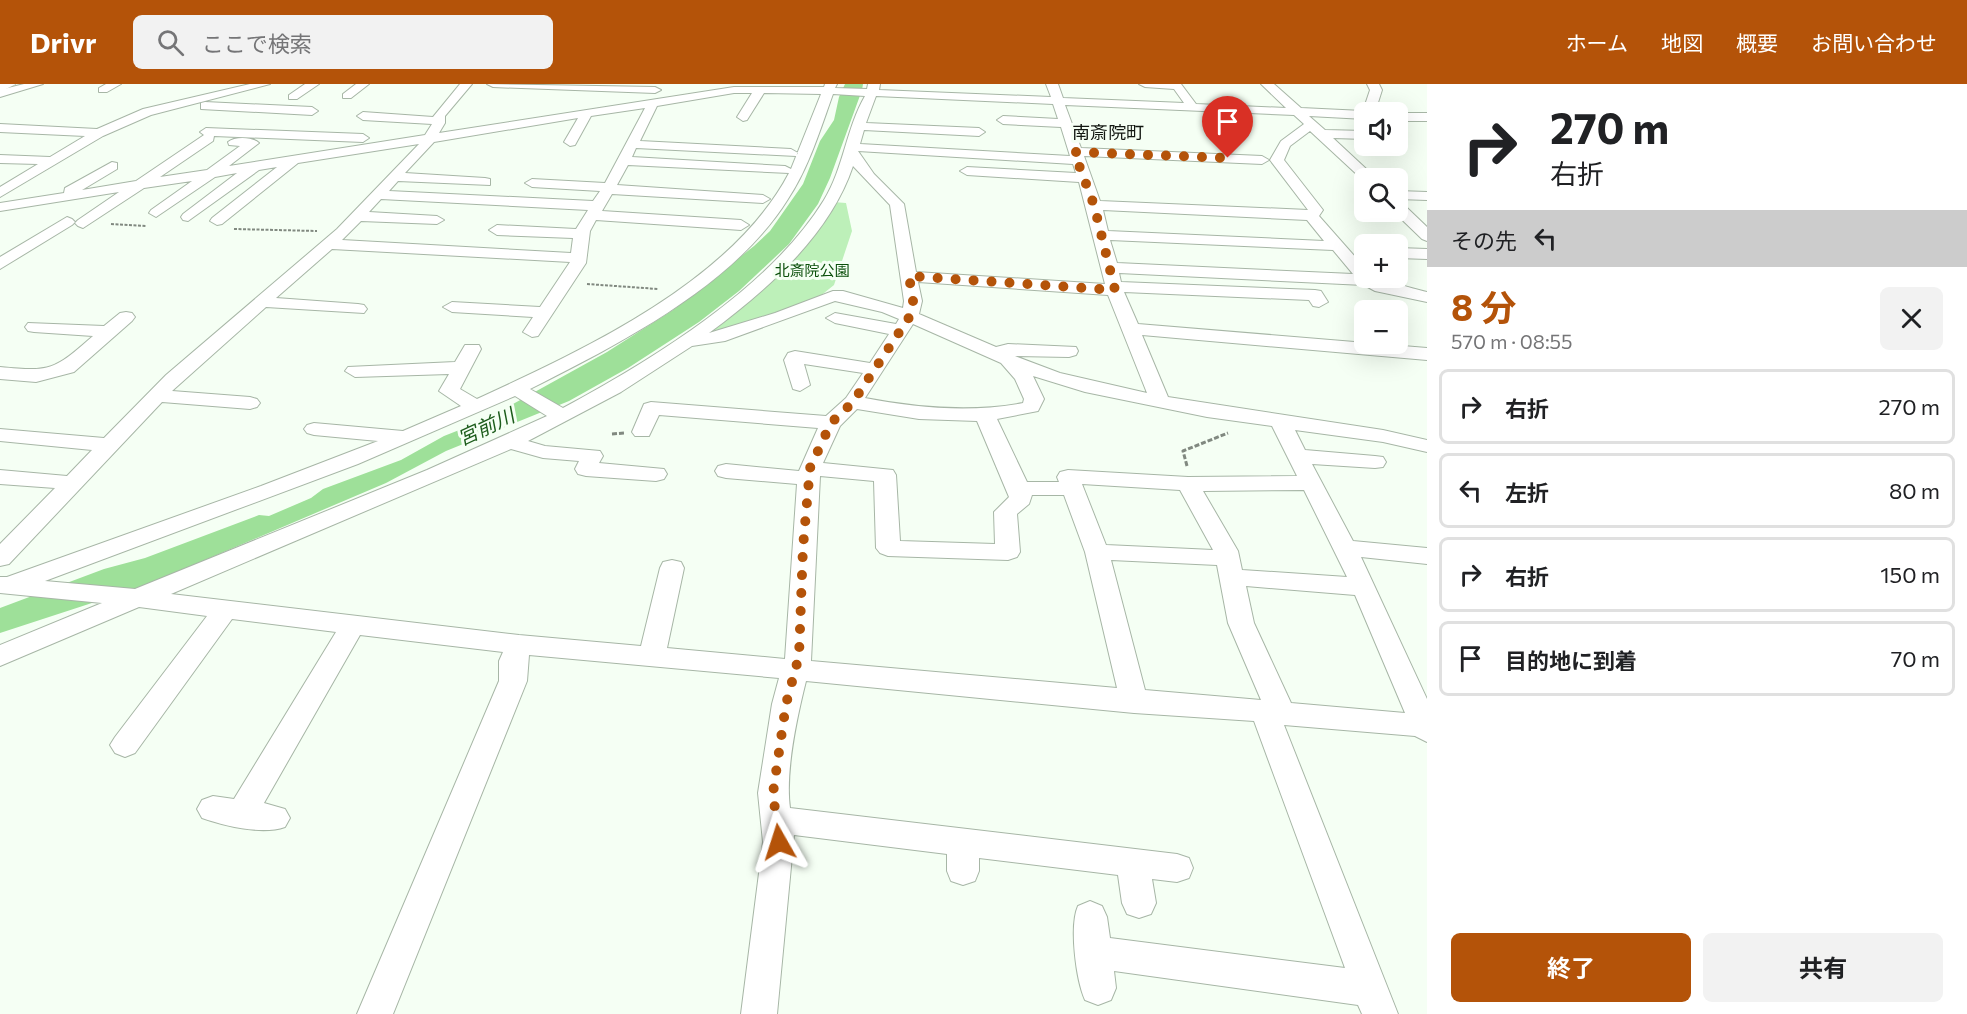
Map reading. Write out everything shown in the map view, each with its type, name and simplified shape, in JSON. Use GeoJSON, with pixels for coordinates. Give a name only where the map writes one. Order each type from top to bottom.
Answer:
{"type":"FeatureCollection","features":[{"type":"Feature","properties":{"kind":"main road"},"geometry":{"type":"LineString","coordinates":[[0,87],[8,84]]}},
{"type":"Feature","properties":{"kind":"street"},"geometry":{"type":"LineString","coordinates":[[0,94],[37,84]]}},
{"type":"Feature","properties":{"kind":"street"},"geometry":{"type":"LineString","coordinates":[[103,90],[115,84]]}},
{"type":"Feature","properties":{"kind":"street"},"geometry":{"type":"LineString","coordinates":[[0,193],[99,133],[147,112],[264,84]]}},
{"type":"Feature","properties":{"kind":"street"},"geometry":{"type":"LineString","coordinates":[[293,97],[313,84]]}},
{"type":"Feature","properties":{"kind":"street"},"geometry":{"type":"LineString","coordinates":[[347,96],[363,84]]}},
{"type":"Feature","properties":{"kind":"street"},"geometry":{"type":"LineString","coordinates":[[0,558],[156,396],[358,216],[432,137],[438,121],[466,84]]}},
{"type":"Feature","properties":{"kind":"street"},"geometry":{"type":"LineString","coordinates":[[493,84],[561,85],[662,94]]}},
{"type":"Feature","properties":{"kind":"street"},"geometry":{"type":"LineString","coordinates":[[953,84],[955,98]]}},
{"type":"Feature","properties":{"kind":"street"},"geometry":{"type":"LineString","coordinates":[[1145,84],[1177,86],[1193,108]]}},
{"type":"Feature","properties":{"kind":"street"},"geometry":{"type":"LineString","coordinates":[[1267,84],[1358,168]]}},
{"type":"Feature","properties":{"kind":"street"},"geometry":{"type":"LineString","coordinates":[[1372,102],[1376,90],[1373,84]]}},
{"type":"Feature","properties":{"kind":"street"},"geometry":{"type":"LineString","coordinates":[[1049,85],[1060,103],[1064,123],[1094,205],[1115,288],[1160,401]]}},
{"type":"Feature","properties":{"kind":"street"},"geometry":{"type":"LineString","coordinates":[[0,207],[588,112],[662,94],[729,87],[761,89],[822,101],[871,91],[955,98],[1354,116]]}},
{"type":"Feature","properties":{"kind":"street"},"geometry":{"type":"LineString","coordinates":[[743,117],[761,89]]}},
{"type":"Feature","properties":{"kind":"street"},"geometry":{"type":"LineString","coordinates":[[174,91],[223,93]]}},
{"type":"Feature","properties":{"kind":"street"},"geometry":{"type":"LineString","coordinates":[[0,656],[127,597],[510,442],[558,413],[643,371],[690,340],[752,291],[786,258],[816,222],[832,196],[868,112],[871,91]]}},
{"type":"Feature","properties":{"kind":"street"},"geometry":{"type":"LineString","coordinates":[[532,332],[566,283],[579,258],[582,234],[662,94]]}},
{"type":"Feature","properties":{"kind":"street"},"geometry":{"type":"LineString","coordinates":[[531,185],[756,195],[791,181],[822,101]]}},
{"type":"Feature","properties":{"kind":"street"},"geometry":{"type":"LineString","coordinates":[[172,105],[306,110],[272,127]]}},
{"type":"Feature","properties":{"kind":"street"},"geometry":{"type":"LineString","coordinates":[[537,107],[564,109],[560,116]]}},
{"type":"Feature","properties":{"kind":"street"},"geometry":{"type":"LineString","coordinates":[[245,118],[260,108]]}},
{"type":"Feature","properties":{"kind":"street"},"geometry":{"type":"LineString","coordinates":[[570,142],[588,112]]}},
{"type":"Feature","properties":{"kind":"street"},"geometry":{"type":"LineString","coordinates":[[363,116],[438,121]]}},
{"type":"Feature","properties":{"kind":"street"},"geometry":{"type":"LineString","coordinates":[[1408,117],[1427,117]]}},
{"type":"Feature","properties":{"kind":"street"},"geometry":{"type":"LineString","coordinates":[[1003,120],[1064,123]]}},
{"type":"Feature","properties":{"kind":"street"},"geometry":{"type":"LineString","coordinates":[[0,128],[99,133]]}},
{"type":"Feature","properties":{"kind":"street"},"geometry":{"type":"LineString","coordinates":[[1311,216],[1316,210],[1277,160],[1283,145],[1301,129],[1354,134]]}},
{"type":"Feature","properties":{"kind":"street"},"geometry":{"type":"LineString","coordinates":[[473,130],[526,135]]}},
{"type":"Feature","properties":{"kind":"street"},"geometry":{"type":"LineString","coordinates":[[854,142],[979,132]]}},
{"type":"Feature","properties":{"kind":"street"},"geometry":{"type":"LineString","coordinates":[[0,264],[139,185],[207,135],[388,139],[399,142]]}},
{"type":"Feature","properties":{"kind":"street"},"geometry":{"type":"LineString","coordinates":[[195,208],[291,141]]}},
{"type":"Feature","properties":{"kind":"street"},"geometry":{"type":"LineString","coordinates":[[156,213],[253,143],[234,142]]}},
{"type":"Feature","properties":{"kind":"street"},"geometry":{"type":"LineString","coordinates":[[854,142],[1027,149]]}},
{"type":"Feature","properties":{"kind":"street"},"geometry":{"type":"LineString","coordinates":[[854,142],[1076,156],[1252,157]]}},
{"type":"Feature","properties":{"kind":"street"},"geometry":{"type":"LineString","coordinates":[[759,1014],[779,842],[773,793],[786,704],[799,656],[809,473],[831,423],[853,402],[904,323],[913,301],[897,204],[869,177],[854,142]]}},
{"type":"Feature","properties":{"kind":"street"},"geometry":{"type":"LineString","coordinates":[[632,144],[692,160],[756,195]]}},
{"type":"Feature","properties":{"kind":"street"},"geometry":{"type":"LineString","coordinates":[[217,221],[307,150]]}},
{"type":"Feature","properties":{"kind":"street"},"geometry":{"type":"LineString","coordinates":[[623,161],[692,160],[791,153]]}},
{"type":"Feature","properties":{"kind":"street"},"geometry":{"type":"LineString","coordinates":[[0,159],[56,161]]}},
{"type":"Feature","properties":{"kind":"street"},"geometry":{"type":"LineString","coordinates":[[60,197],[112,166]]}},
{"type":"Feature","properties":{"kind":"street"},"geometry":{"type":"LineString","coordinates":[[8,586],[97,555],[408,438],[518,390],[656,312],[734,250],[756,195],[785,170]]}},
{"type":"Feature","properties":{"kind":"street"},"geometry":{"type":"LineString","coordinates":[[967,171],[1084,177]]}},
{"type":"Feature","properties":{"kind":"street"},"geometry":{"type":"LineString","coordinates":[[395,177],[485,182]]}},
{"type":"Feature","properties":{"kind":"street"},"geometry":{"type":"LineString","coordinates":[[0,183],[16,183]]}},
{"type":"Feature","properties":{"kind":"street"},"geometry":{"type":"LineString","coordinates":[[378,195],[595,210],[741,225]]}},
{"type":"Feature","properties":{"kind":"street"},"geometry":{"type":"LineString","coordinates":[[1408,201],[1427,196]]}},
{"type":"Feature","properties":{"kind":"street"},"geometry":{"type":"LineString","coordinates":[[1094,205],[1311,216],[1354,264]]}},
{"type":"Feature","properties":{"kind":"street"},"geometry":{"type":"LineString","coordinates":[[1408,205],[1427,209]]}},
{"type":"Feature","properties":{"kind":"street"},"geometry":{"type":"LineString","coordinates":[[1408,214],[1427,236]]}},
{"type":"Feature","properties":{"kind":"street"},"geometry":{"type":"LineString","coordinates":[[358,216],[437,220]]}},
{"type":"Feature","properties":{"kind":"street"},"geometry":{"type":"LineString","coordinates":[[497,230],[582,234]]}},
{"type":"Feature","properties":{"kind":"street"},"geometry":{"type":"LineString","coordinates":[[1102,235],[1339,246]]}},
{"type":"Feature","properties":{"kind":"street"},"geometry":{"type":"LineString","coordinates":[[329,243],[579,258]]}},
{"type":"Feature","properties":{"kind":"street"},"geometry":{"type":"LineString","coordinates":[[1408,253],[1427,254]]}},
{"type":"Feature","properties":{"kind":"street"},"geometry":{"type":"LineString","coordinates":[[1110,268],[1354,279]]}},
{"type":"Feature","properties":{"kind":"street"},"geometry":{"type":"LineString","coordinates":[[909,276],[1115,288],[1315,295],[1320,302]]}},
{"type":"Feature","properties":{"kind":"street"},"geometry":{"type":"LineString","coordinates":[[1386,288],[1427,297]]}},
{"type":"Feature","properties":{"kind":"street"},"geometry":{"type":"LineString","coordinates":[[810,289],[833,296],[852,297],[904,323],[1001,356],[1053,377],[1246,418],[1375,434],[1427,446]]}},
{"type":"Feature","properties":{"kind":"street"},"geometry":{"type":"LineString","coordinates":[[690,340],[698,341],[719,337],[781,317],[833,296]]}},
{"type":"Feature","properties":{"kind":"street"},"geometry":{"type":"LineString","coordinates":[[261,302],[358,309]]}},
{"type":"Feature","properties":{"kind":"street"},"geometry":{"type":"LineString","coordinates":[[452,307],[545,313]]}},
{"type":"Feature","properties":{"kind":"street"},"geometry":{"type":"LineString","coordinates":[[0,373],[36,376],[67,368],[126,317]]}},
{"type":"Feature","properties":{"kind":"street"},"geometry":{"type":"LineString","coordinates":[[835,318],[904,323]]}},
{"type":"Feature","properties":{"kind":"street"},"geometry":{"type":"LineString","coordinates":[[34,327],[109,332]]}},
{"type":"Feature","properties":{"kind":"street"},"geometry":{"type":"LineString","coordinates":[[1130,329],[1256,345],[1354,349]]}},
{"type":"Feature","properties":{"kind":"street"},"geometry":{"type":"LineString","coordinates":[[472,349],[449,391],[476,407]]}},
{"type":"Feature","properties":{"kind":"street"},"geometry":{"type":"LineString","coordinates":[[1001,356],[1008,350],[1069,351]]}},
{"type":"Feature","properties":{"kind":"street"},"geometry":{"type":"LineString","coordinates":[[1408,352],[1427,354]]}},
{"type":"Feature","properties":{"kind":"street"},"geometry":{"type":"LineString","coordinates":[[1393,354],[1402,368]]}},
{"type":"Feature","properties":{"kind":"street"},"geometry":{"type":"LineString","coordinates":[[853,402],[914,414],[985,414],[1031,407],[1034,399],[1024,377],[1001,356]]}},
{"type":"Feature","properties":{"kind":"street"},"geometry":{"type":"LineString","coordinates":[[800,385],[793,360],[795,357],[875,369]]}},
{"type":"Feature","properties":{"kind":"street"},"geometry":{"type":"LineString","coordinates":[[355,371],[381,375],[462,368]]}},
{"type":"Feature","properties":{"kind":"street"},"geometry":{"type":"LineString","coordinates":[[518,390],[558,413]]}},
{"type":"Feature","properties":{"kind":"street"},"geometry":{"type":"LineString","coordinates":[[156,396],[250,403]]}},
{"type":"Feature","properties":{"kind":"street"},"geometry":{"type":"LineString","coordinates":[[642,432],[651,408],[831,423]]}},
{"type":"Feature","properties":{"kind":"street"},"geometry":{"type":"LineString","coordinates":[[726,471],[885,475],[888,548],[1008,552],[1005,512],[1021,499],[1019,489],[985,414]]}},
{"type":"Feature","properties":{"kind":"street"},"geometry":{"type":"LineString","coordinates":[[8,586],[127,597],[519,645],[1426,728],[1364,587],[1281,423]]}},
{"type":"Feature","properties":{"kind":"street"},"geometry":{"type":"LineString","coordinates":[[314,429],[408,438]]}},
{"type":"Feature","properties":{"kind":"street"},"geometry":{"type":"LineString","coordinates":[[0,435],[108,445]]}},
{"type":"Feature","properties":{"kind":"street"},"geometry":{"type":"LineString","coordinates":[[510,442],[543,452],[592,456],[586,469],[656,474]]}},
{"type":"Feature","properties":{"kind":"street"},"geometry":{"type":"LineString","coordinates":[[1298,456],[1375,462]]}},
{"type":"Feature","properties":{"kind":"street"},"geometry":{"type":"LineString","coordinates":[[0,477],[71,483]]}},
{"type":"Feature","properties":{"kind":"street"},"geometry":{"type":"LineString","coordinates":[[1134,702],[1097,552],[1068,477],[1190,483],[1311,483]]}},
{"type":"Feature","properties":{"kind":"street"},"geometry":{"type":"LineString","coordinates":[[1094,952],[1376,1002],[1241,623],[1226,551],[1190,483]]}},
{"type":"Feature","properties":{"kind":"street"},"geometry":{"type":"LineString","coordinates":[[1019,489],[1072,488]]}},
{"type":"Feature","properties":{"kind":"street"},"geometry":{"type":"LineString","coordinates":[[1344,548],[1427,556]]}},
{"type":"Feature","properties":{"kind":"street"},"geometry":{"type":"LineString","coordinates":[[1097,552],[1364,587]]}},
{"type":"Feature","properties":{"kind":"street"},"geometry":{"type":"LineString","coordinates":[[652,658],[672,568]]}},
{"type":"Feature","properties":{"kind":"street"},"geometry":{"type":"LineString","coordinates":[[125,745],[226,609]]}},
{"type":"Feature","properties":{"kind":"street"},"geometry":{"type":"LineString","coordinates":[[274,818],[228,811],[353,625]]}},
{"type":"Feature","properties":{"kind":"street"},"geometry":{"type":"LineString","coordinates":[[375,1014],[513,681],[513,661],[519,645]]}},
{"type":"Feature","properties":{"kind":"street"},"geometry":{"type":"LineString","coordinates":[[777,820],[963,856],[1133,863],[1177,868]]}},
{"type":"Feature","properties":{"kind":"street"},"geometry":{"type":"LineString","coordinates":[[1133,863],[1139,903]]}},
{"type":"Feature","properties":{"kind":"street"},"geometry":{"type":"LineString","coordinates":[[1090,916],[1098,988]]}},
{"type":"Feature","properties":{"kind":"path"},"geometry":{"type":"LineString","coordinates":[[566,283],[685,290]]}},
{"type":"Feature","properties":{"kind":"path"},"geometry":{"type":"LineString","coordinates":[[1190,483],[1183,452],[1235,430],[1245,424],[1246,418]]}},
{"type":"Feature","properties":{"kind":"green space","name":"北斎院公園"},"geometry":{"type":"Polygon","coordinates":[[[833,202],[846,203],[852,231],[834,285],[819,297],[780,314],[708,334],[777,272],[833,202]]]}},
{"type":"Feature","properties":{"kind":"water","name":"宮前川"},"geometry":{"type":"Polygon","coordinates":[[[845,84],[863,84],[830,178],[818,204],[789,244],[739,291],[699,322],[628,368],[569,401],[446,451],[386,483],[144,586],[0,633],[0,608],[104,569],[145,558],[259,515],[269,516],[311,498],[323,489],[401,460],[444,436],[510,410],[513,404],[607,352],[673,310],[770,231],[803,184],[820,141],[834,120],[839,97],[845,84]]]}},
{"type":"Feature","properties":{"kind":"district","name":"南斎院町"},"geometry":{"type":"Point","coordinates":[1108,133]}},
{"type":"Feature","properties":{"kind":"route"},"geometry":{"type":"LineString","coordinates":[[779,842],[773,793],[786,704],[799,656],[803,547],[810,468],[831,423],[853,402],[910,316],[913,301],[909,276],[1115,290],[1094,205],[1074,152],[1228,158]]}}]}
